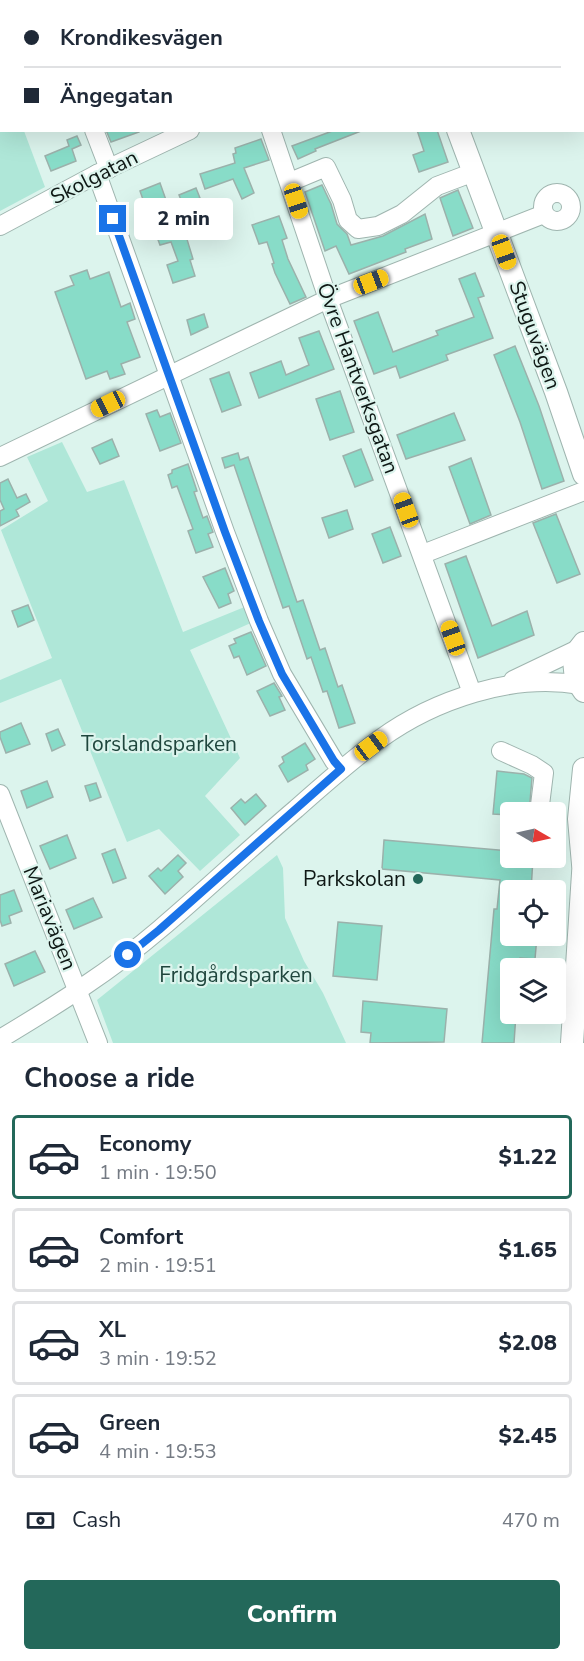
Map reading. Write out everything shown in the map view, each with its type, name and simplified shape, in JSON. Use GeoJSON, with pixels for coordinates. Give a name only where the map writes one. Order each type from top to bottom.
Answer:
{"type":"FeatureCollection","features":[{"type":"Feature","properties":{"kind":"main road","name":"Stuguvägen"},"geometry":{"type":"LineString","coordinates":[[459,132],[584,474]]}},
{"type":"Feature","properties":{"kind":"main road"},"geometry":{"type":"LineString","coordinates":[[582,645],[575,660],[575,673],[582,688]]}},
{"type":"Feature","properties":{"kind":"main road"},"geometry":{"type":"LineString","coordinates":[[572,1043],[581,950],[583,861],[579,819],[584,769]]}},
{"type":"Feature","properties":{"kind":"street"},"geometry":{"type":"LineString","coordinates":[[94,132],[103,172],[169,375],[226,535],[282,674],[341,769]]}},
{"type":"Feature","properties":{"kind":"street","name":"Skolgatan"},"geometry":{"type":"LineString","coordinates":[[0,226],[186,132]]}},
{"type":"Feature","properties":{"kind":"street","name":"Övre Hantverksgatan"},"geometry":{"type":"LineString","coordinates":[[272,132],[328,299],[472,693]]}},
{"type":"Feature","properties":{"kind":"street"},"geometry":{"type":"LineString","coordinates":[[290,182],[326,166],[342,200],[348,220],[358,229],[378,226],[402,214],[437,186],[474,172]]}},
{"type":"Feature","properties":{"kind":"street"},"geometry":{"type":"LineString","coordinates":[[0,457],[328,299],[544,214],[543,204],[553,194],[576,198]]}},
{"type":"Feature","properties":{"kind":"street"},"geometry":{"type":"LineString","coordinates":[[423,554],[584,491]]}},
{"type":"Feature","properties":{"kind":"street"},"geometry":{"type":"LineString","coordinates":[[503,685],[582,645]]}},
{"type":"Feature","properties":{"kind":"street"},"geometry":{"type":"LineString","coordinates":[[0,1039],[113,967],[159,930],[341,769],[382,738],[420,715],[472,693],[503,685],[550,681],[582,688]]}},
{"type":"Feature","properties":{"kind":"street"},"geometry":{"type":"LineString","coordinates":[[501,750],[544,773],[540,802]]}},
{"type":"Feature","properties":{"kind":"street","name":"Mariavägen"},"geometry":{"type":"LineString","coordinates":[[0,794],[98,1043]]}},
{"type":"Feature","properties":{"kind":"green space"},"geometry":{"type":"Polygon","coordinates":[[[0,132],[24,132],[45,187],[0,211],[0,132]]]}},
{"type":"Feature","properties":{"kind":"green space","name":"Torslandsparken"},"geometry":{"type":"Polygon","coordinates":[[[62,442],[87,492],[124,480],[183,632],[247,606],[253,622],[190,650],[240,758],[205,796],[240,835],[200,871],[159,829],[127,842],[61,679],[0,703],[0,680],[52,658],[1,530],[48,501],[27,457],[62,442]]]}},
{"type":"Feature","properties":{"kind":"green space","name":"Fridgårdsparken"},"geometry":{"type":"Polygon","coordinates":[[[277,855],[283,868],[285,918],[346,1043],[113,1043],[97,1000],[277,855]]]}},
{"type":"Feature","properties":{"kind":"building"},"geometry":{"type":"Polygon","coordinates":[[[107,132],[139,132],[111,142],[107,132]]]}},
{"type":"Feature","properties":{"kind":"building"},"geometry":{"type":"Polygon","coordinates":[[[330,132],[358,132],[315,149],[316,151],[298,159],[292,146],[330,132]]]}},
{"type":"Feature","properties":{"kind":"building"},"geometry":{"type":"Polygon","coordinates":[[[418,132],[438,132],[448,162],[419,172],[413,155],[424,151],[418,132]]]}},
{"type":"Feature","properties":{"kind":"building"},"geometry":{"type":"Polygon","coordinates":[[[77,136],[81,145],[72,149],[76,161],[51,171],[45,156],[69,146],[67,140],[77,136]]]}},
{"type":"Feature","properties":{"kind":"building"},"geometry":{"type":"Polygon","coordinates":[[[261,139],[269,160],[244,168],[254,193],[242,199],[233,179],[205,189],[200,174],[235,163],[233,154],[236,153],[235,148],[261,139]]]}},
{"type":"Feature","properties":{"kind":"building"},"geometry":{"type":"Polygon","coordinates":[[[160,183],[166,200],[146,208],[140,191],[160,183]]]}},
{"type":"Feature","properties":{"kind":"building"},"geometry":{"type":"Polygon","coordinates":[[[322,185],[337,224],[347,234],[351,245],[383,236],[425,214],[432,239],[405,249],[406,252],[349,274],[336,246],[325,251],[305,192],[322,185]]]}},
{"type":"Feature","properties":{"kind":"building"},"geometry":{"type":"Polygon","coordinates":[[[196,188],[200,198],[183,205],[179,195],[196,188]]]}},
{"type":"Feature","properties":{"kind":"building"},"geometry":{"type":"Polygon","coordinates":[[[458,190],[473,228],[453,236],[440,198],[458,190]]]}},
{"type":"Feature","properties":{"kind":"building"},"geometry":{"type":"Polygon","coordinates":[[[279,216],[287,238],[282,240],[288,259],[306,297],[290,304],[275,273],[267,242],[259,244],[252,225],[279,216]]]}},
{"type":"Feature","properties":{"kind":"building"},"geometry":{"type":"Polygon","coordinates":[[[175,221],[181,237],[186,236],[195,276],[173,283],[167,265],[178,261],[171,242],[160,245],[154,229],[175,221]]]}},
{"type":"Feature","properties":{"kind":"building"},"geometry":{"type":"Polygon","coordinates":[[[87,270],[90,279],[109,272],[121,307],[130,303],[135,319],[127,322],[140,357],[121,364],[125,374],[110,379],[107,371],[86,379],[55,292],[74,285],[70,276],[87,270]]]}},
{"type":"Feature","properties":{"kind":"building"},"geometry":{"type":"Polygon","coordinates":[[[475,273],[484,296],[478,298],[493,338],[446,355],[448,360],[400,378],[396,366],[374,374],[354,321],[378,312],[393,352],[438,335],[436,331],[474,317],[459,279],[475,273]]]}},
{"type":"Feature","properties":{"kind":"building"},"geometry":{"type":"Polygon","coordinates":[[[204,314],[208,327],[191,335],[187,320],[204,314]]]}},
{"type":"Feature","properties":{"kind":"building"},"geometry":{"type":"Polygon","coordinates":[[[319,331],[334,369],[259,398],[250,373],[281,361],[286,375],[309,365],[299,338],[319,331]]]}},
{"type":"Feature","properties":{"kind":"building"},"geometry":{"type":"Polygon","coordinates":[[[515,346],[539,406],[564,481],[542,489],[520,422],[494,355],[515,346]]]}},
{"type":"Feature","properties":{"kind":"building"},"geometry":{"type":"Polygon","coordinates":[[[229,372],[241,405],[222,412],[210,379],[229,372]]]}},
{"type":"Feature","properties":{"kind":"building"},"geometry":{"type":"Polygon","coordinates":[[[340,391],[354,432],[330,440],[316,399],[340,391]]]}},
{"type":"Feature","properties":{"kind":"building"},"geometry":{"type":"Polygon","coordinates":[[[157,410],[160,417],[170,413],[181,443],[160,451],[146,414],[157,410]]]}},
{"type":"Feature","properties":{"kind":"building"},"geometry":{"type":"Polygon","coordinates":[[[454,413],[465,440],[406,459],[397,435],[454,413]]]}},
{"type":"Feature","properties":{"kind":"building"},"geometry":{"type":"Polygon","coordinates":[[[112,439],[119,456],[100,464],[92,448],[112,439]]]}},
{"type":"Feature","properties":{"kind":"building"},"geometry":{"type":"Polygon","coordinates":[[[361,449],[373,480],[355,487],[343,456],[361,449]]]}},
{"type":"Feature","properties":{"kind":"building"},"geometry":{"type":"Polygon","coordinates":[[[238,453],[240,460],[248,457],[297,602],[303,600],[320,650],[325,648],[338,687],[342,685],[355,723],[339,728],[327,691],[323,692],[311,657],[307,659],[289,606],[283,608],[234,465],[225,468],[222,458],[238,453]]]}},
{"type":"Feature","properties":{"kind":"building"},"geometry":{"type":"Polygon","coordinates":[[[471,458],[491,515],[470,524],[449,467],[471,458]]]}},
{"type":"Feature","properties":{"kind":"building"},"geometry":{"type":"Polygon","coordinates":[[[188,464],[203,518],[207,516],[213,532],[208,534],[213,547],[196,553],[188,531],[193,529],[177,486],[172,488],[168,475],[172,473],[172,470],[188,464]]]}},
{"type":"Feature","properties":{"kind":"building"},"geometry":{"type":"Polygon","coordinates":[[[8,479],[17,498],[26,494],[30,502],[16,510],[19,516],[0,526],[0,511],[4,509],[0,500],[0,483],[8,479]]]}},
{"type":"Feature","properties":{"kind":"building"},"geometry":{"type":"Polygon","coordinates":[[[347,510],[353,529],[329,538],[322,518],[347,510]]]}},
{"type":"Feature","properties":{"kind":"building"},"geometry":{"type":"Polygon","coordinates":[[[556,514],[580,574],[557,583],[533,523],[556,514]]]}},
{"type":"Feature","properties":{"kind":"building"},"geometry":{"type":"Polygon","coordinates":[[[390,527],[401,556],[383,563],[372,534],[390,527]]]}},
{"type":"Feature","properties":{"kind":"building"},"geometry":{"type":"Polygon","coordinates":[[[466,556],[492,626],[527,611],[534,635],[478,658],[445,564],[466,556]]]}},
{"type":"Feature","properties":{"kind":"building"},"geometry":{"type":"Polygon","coordinates":[[[225,568],[234,591],[228,594],[231,603],[219,608],[203,577],[225,568]]]}},
{"type":"Feature","properties":{"kind":"building"},"geometry":{"type":"Polygon","coordinates":[[[28,605],[34,620],[18,627],[12,611],[28,605]]]}},
{"type":"Feature","properties":{"kind":"building"},"geometry":{"type":"Polygon","coordinates":[[[251,632],[266,666],[247,675],[239,656],[234,658],[229,646],[236,643],[234,639],[251,632]]]}},
{"type":"Feature","properties":{"kind":"building"},"geometry":{"type":"Polygon","coordinates":[[[274,683],[282,696],[279,697],[285,710],[270,716],[257,691],[274,683]]]}},
{"type":"Feature","properties":{"kind":"building"},"geometry":{"type":"Polygon","coordinates":[[[21,723],[30,744],[6,753],[0,732],[21,723]]]}},
{"type":"Feature","properties":{"kind":"building"},"geometry":{"type":"Polygon","coordinates":[[[58,729],[65,745],[52,751],[46,734],[58,729]]]}},
{"type":"Feature","properties":{"kind":"building"},"geometry":{"type":"Polygon","coordinates":[[[305,743],[315,759],[306,765],[308,770],[288,782],[279,766],[284,762],[282,757],[305,743]]]}},
{"type":"Feature","properties":{"kind":"building"},"geometry":{"type":"Polygon","coordinates":[[[497,771],[524,774],[532,778],[530,802],[500,802],[500,814],[493,814],[497,771]]]}},
{"type":"Feature","properties":{"kind":"building"},"geometry":{"type":"Polygon","coordinates":[[[47,781],[53,797],[27,808],[21,791],[47,781]]]}},
{"type":"Feature","properties":{"kind":"building"},"geometry":{"type":"Polygon","coordinates":[[[96,783],[101,797],[90,801],[85,786],[96,783]]]}},
{"type":"Feature","properties":{"kind":"building"},"geometry":{"type":"Polygon","coordinates":[[[256,794],[266,806],[245,825],[231,808],[241,799],[245,803],[256,794]]]}},
{"type":"Feature","properties":{"kind":"building"},"geometry":{"type":"Polygon","coordinates":[[[67,835],[76,858],[50,869],[40,846],[67,835]]]}},
{"type":"Feature","properties":{"kind":"building"},"geometry":{"type":"Polygon","coordinates":[[[384,840],[500,850],[500,868],[532,868],[532,880],[500,880],[382,869],[384,840]]]}},
{"type":"Feature","properties":{"kind":"building"},"geometry":{"type":"Polygon","coordinates":[[[115,849],[126,878],[113,883],[102,854],[115,849]]]}},
{"type":"Feature","properties":{"kind":"building"},"geometry":{"type":"Polygon","coordinates":[[[178,855],[186,863],[178,871],[183,877],[165,894],[149,876],[158,868],[161,871],[178,855]]]}},
{"type":"Feature","properties":{"kind":"building"},"geometry":{"type":"Polygon","coordinates":[[[500,880],[500,946],[536,946],[535,958],[500,958],[500,1024],[515,1024],[514,1043],[482,1043],[494,909],[497,909],[500,880]]]}},
{"type":"Feature","properties":{"kind":"building"},"geometry":{"type":"Polygon","coordinates":[[[14,890],[22,911],[9,916],[11,923],[2,926],[0,895],[14,890]]]}},
{"type":"Feature","properties":{"kind":"building"},"geometry":{"type":"Polygon","coordinates":[[[93,898],[102,917],[74,929],[66,910],[93,898]]]}},
{"type":"Feature","properties":{"kind":"building"},"geometry":{"type":"Polygon","coordinates":[[[338,922],[382,926],[377,980],[333,976],[338,922]]]}},
{"type":"Feature","properties":{"kind":"building"},"geometry":{"type":"Polygon","coordinates":[[[35,951],[45,972],[14,986],[5,964],[35,951]]]}},
{"type":"Feature","properties":{"kind":"building"},"geometry":{"type":"Polygon","coordinates":[[[363,1001],[447,1009],[444,1042],[370,1043],[371,1033],[361,1032],[363,1001]]]}},
{"type":"Feature","properties":{"kind":"place","name":"Parkskolan"},"geometry":{"type":"Point","coordinates":[418,879]}},
{"type":"Feature","properties":{"kind":"route"},"geometry":{"type":"LineString","coordinates":[[113,219],[259,621],[282,674],[341,769],[128,955]]}}]}
